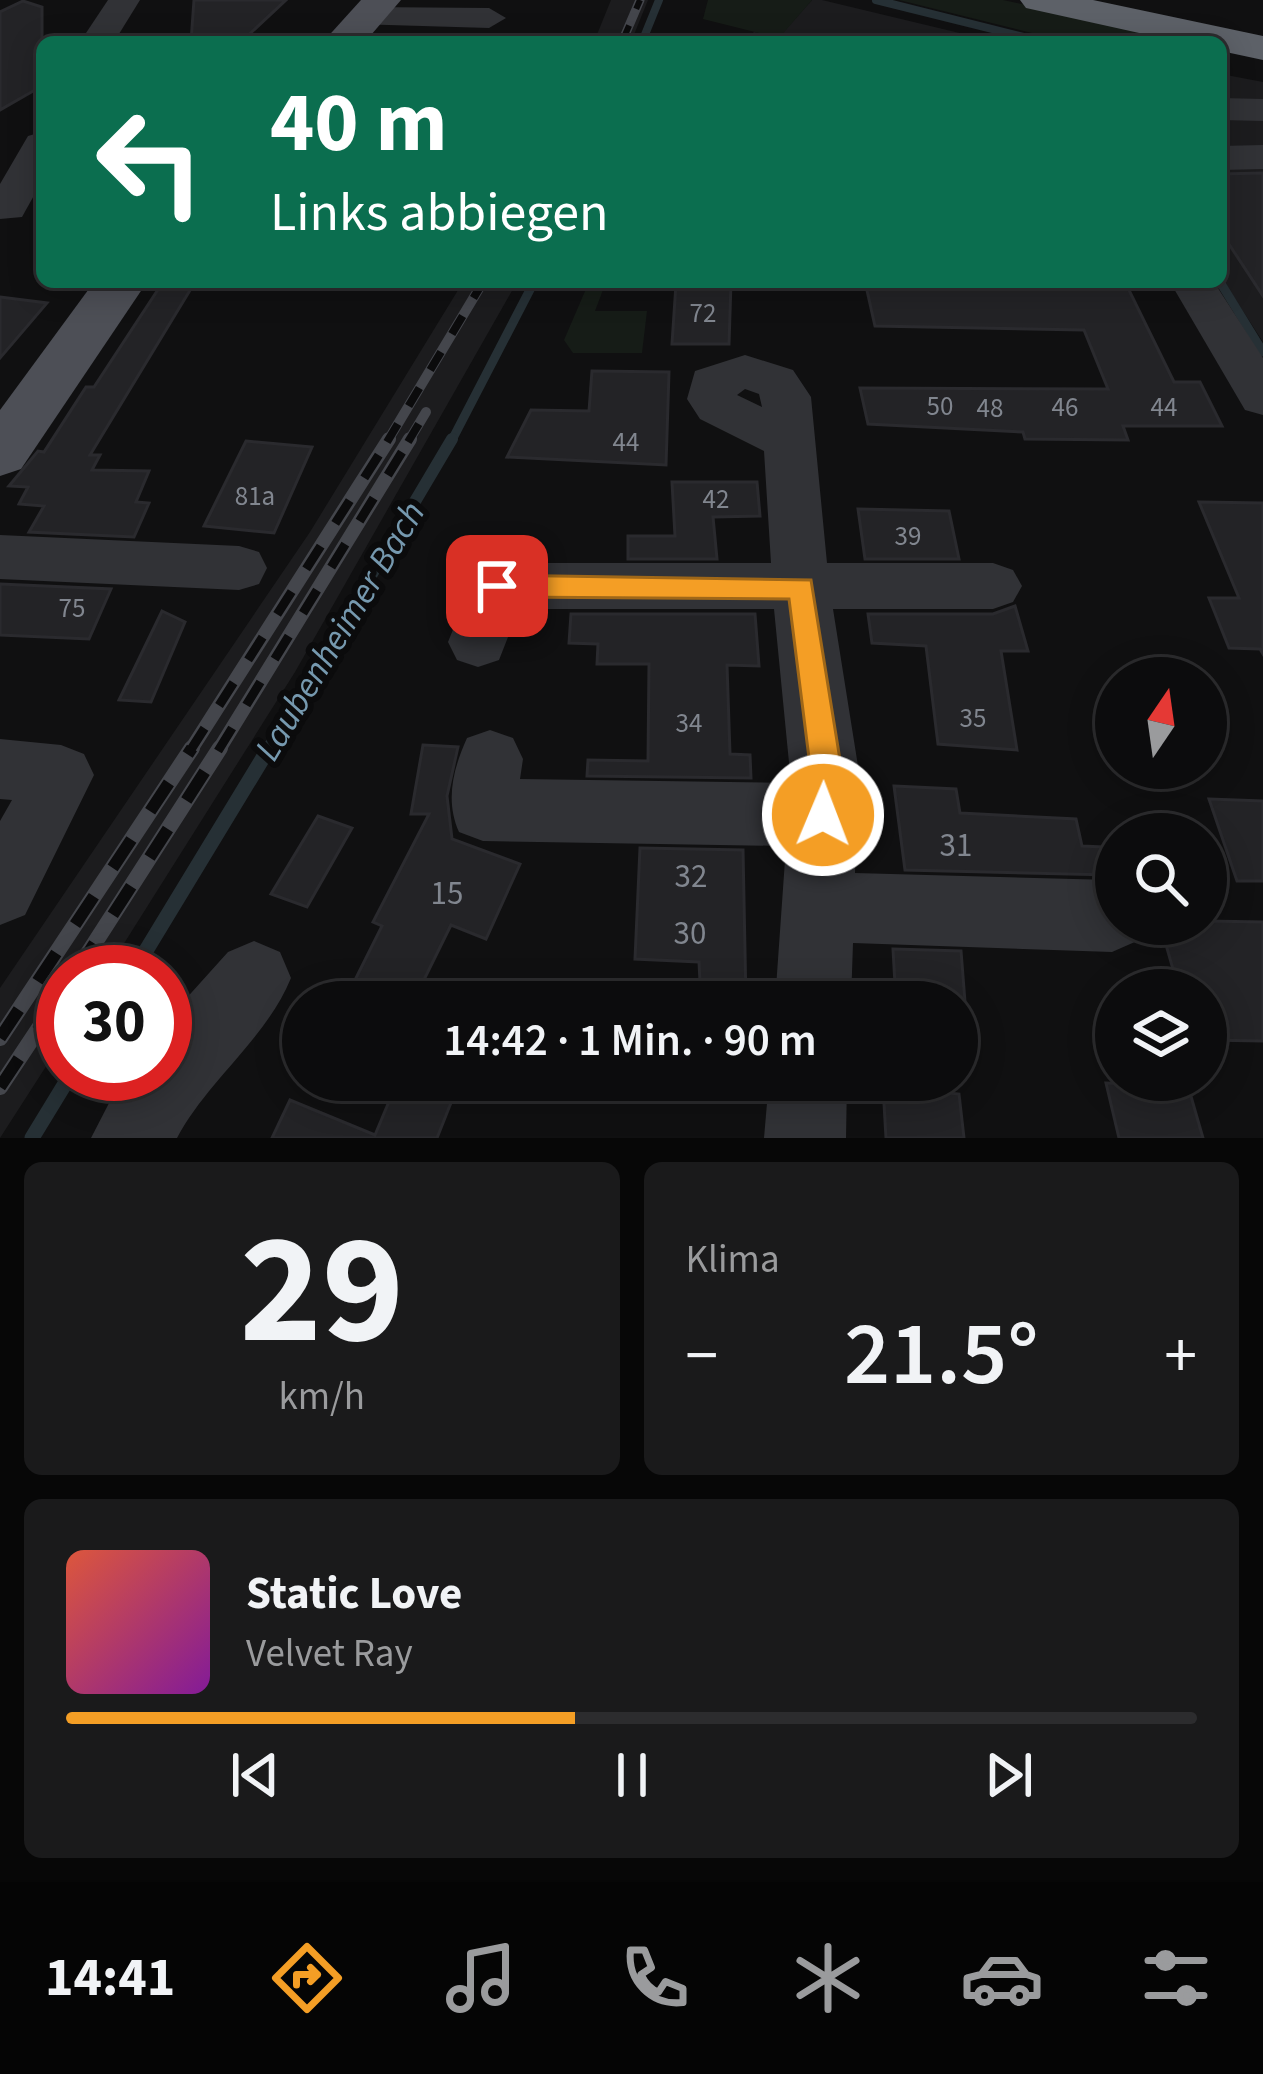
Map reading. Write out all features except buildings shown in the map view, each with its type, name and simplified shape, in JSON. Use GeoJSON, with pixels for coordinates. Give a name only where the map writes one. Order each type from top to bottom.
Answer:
{"type":"FeatureCollection","features":[{"type":"Feature","properties":{"kind":"highway"},"geometry":{"type":"LineString","coordinates":[[1039,0],[1207,36]]}},
{"type":"Feature","properties":{"kind":"highway"},"geometry":{"type":"LineString","coordinates":[[1096,0],[1263,34]]}},
{"type":"Feature","properties":{"kind":"highway"},"geometry":{"type":"LineString","coordinates":[[1227,40],[1263,48]]}},
{"type":"Feature","properties":{"kind":"main road"},"geometry":{"type":"LineString","coordinates":[[0,454],[117,288]]}},
{"type":"Feature","properties":{"kind":"street"},"geometry":{"type":"LineString","coordinates":[[101,36],[124,0]]}},
{"type":"Feature","properties":{"kind":"street"},"geometry":{"type":"LineString","coordinates":[[364,20],[489,18]]}},
{"type":"Feature","properties":{"kind":"street"},"geometry":{"type":"LineString","coordinates":[[1227,109],[1263,110]]}},
{"type":"Feature","properties":{"kind":"street"},"geometry":{"type":"LineString","coordinates":[[1227,158],[1263,157]]}},
{"type":"Feature","properties":{"kind":"street"},"geometry":{"type":"LineString","coordinates":[[16,208],[36,159]]}},
{"type":"Feature","properties":{"kind":"street"},"geometry":{"type":"LineString","coordinates":[[1196,288],[1263,398]]}},
{"type":"Feature","properties":{"kind":"street"},"geometry":{"type":"LineString","coordinates":[[789,441],[801,588],[825,766],[813,981]]}},
{"type":"Feature","properties":{"kind":"street"},"geometry":{"type":"LineString","coordinates":[[0,557],[239,568]]}},
{"type":"Feature","properties":{"kind":"street"},"geometry":{"type":"LineString","coordinates":[[478,642],[497,586],[993,586]]}},
{"type":"Feature","properties":{"kind":"street"},"geometry":{"type":"LineString","coordinates":[[490,759],[483,810],[823,815]]}},
{"type":"Feature","properties":{"kind":"street"},"geometry":{"type":"LineString","coordinates":[[0,769],[61,775],[0,890]]}},
{"type":"Feature","properties":{"kind":"street"},"geometry":{"type":"LineString","coordinates":[[818,907],[1095,915]]}},
{"type":"Feature","properties":{"kind":"street"},"geometry":{"type":"LineString","coordinates":[[132,1138],[164,1084],[254,978]]}},
{"type":"Feature","properties":{"kind":"street"},"geometry":{"type":"LineString","coordinates":[[805,1138],[807,1101]]}},
{"type":"Feature","properties":{"kind":"shaded area"},"geometry":{"type":"Polygon","coordinates":[[[611,0],[648,0],[633,36],[596,36],[611,0]]]}},
{"type":"Feature","properties":{"kind":"shaded area"},"geometry":{"type":"Polygon","coordinates":[[[708,0],[812,0],[781,36],[703,19],[708,0]]]}},
{"type":"Feature","properties":{"kind":"shaded area"},"geometry":{"type":"Polygon","coordinates":[[[812,0],[972,36],[780,36],[812,0]]]}},
{"type":"Feature","properties":{"kind":"shaded area"},"geometry":{"type":"Polygon","coordinates":[[[899,0],[1003,0],[1167,36],[1044,36],[899,0]]]}},
{"type":"Feature","properties":{"kind":"shaded area"},"geometry":{"type":"Polygon","coordinates":[[[1227,75],[1263,82],[1263,342],[1227,286],[1227,75]]]}},
{"type":"Feature","properties":{"kind":"shaded area"},"geometry":{"type":"Polygon","coordinates":[[[459,288],[514,288],[295,672],[123,945],[36,945],[36,1082],[0,1138],[0,988],[310,532],[459,288]]]}},
{"type":"Feature","properties":{"kind":"shaded area"},"geometry":{"type":"Polygon","coordinates":[[[586,288],[604,288],[595,311],[647,311],[642,353],[573,353],[564,340],[586,288]]]}},
{"type":"Feature","properties":{"kind":"waterway","name":"Laubenheimer Bach"},"geometry":{"type":"LineString","coordinates":[[644,36],[659,0]]}},
{"type":"Feature","properties":{"kind":"waterway"},"geometry":{"type":"LineString","coordinates":[[876,0],[1020,36]]}},
{"type":"Feature","properties":{"kind":"waterway","name":"Laubenheimer Bach"},"geometry":{"type":"LineString","coordinates":[[451,442],[531,288]]}},
{"type":"Feature","properties":{"kind":"waterway"},"geometry":{"type":"LineString","coordinates":[[1224,288],[1263,352]]}},
{"type":"Feature","properties":{"kind":"waterway","name":"Laubenheimer Bach"},"geometry":{"type":"LineString","coordinates":[[267,751],[452,439]]}},
{"type":"Feature","properties":{"kind":"waterway","name":"Laubenheimer Bach"},"geometry":{"type":"LineString","coordinates":[[149,945],[269,748]]}},
{"type":"Feature","properties":{"kind":"waterway","name":"Laubenheimer Bach"},"geometry":{"type":"LineString","coordinates":[[32,1138],[55,1101]]}},
{"type":"Feature","properties":{"kind":"railway"},"geometry":{"type":"LineString","coordinates":[[625,36],[640,0]]}},
{"type":"Feature","properties":{"kind":"railway"},"geometry":{"type":"LineString","coordinates":[[387,442],[479,288]]}},
{"type":"Feature","properties":{"kind":"railway"},"geometry":{"type":"LineString","coordinates":[[408,442],[426,412]]}},
{"type":"Feature","properties":{"kind":"railway"},"geometry":{"type":"LineString","coordinates":[[190,751],[389,439]]}},
{"type":"Feature","properties":{"kind":"railway"},"geometry":{"type":"LineString","coordinates":[[218,751],[410,439]]}},
{"type":"Feature","properties":{"kind":"railway"},"geometry":{"type":"LineString","coordinates":[[0,1038],[192,748]]}},
{"type":"Feature","properties":{"kind":"railway"},"geometry":{"type":"LineString","coordinates":[[93,945],[220,748]]}},
{"type":"Feature","properties":{"kind":"railway"},"geometry":{"type":"LineString","coordinates":[[0,1087],[36,1033]]}},
{"type":"Feature","properties":{"kind":"route"},"geometry":{"type":"LineString","coordinates":[[497,586],[801,588],[825,766],[823,815]]}}]}
